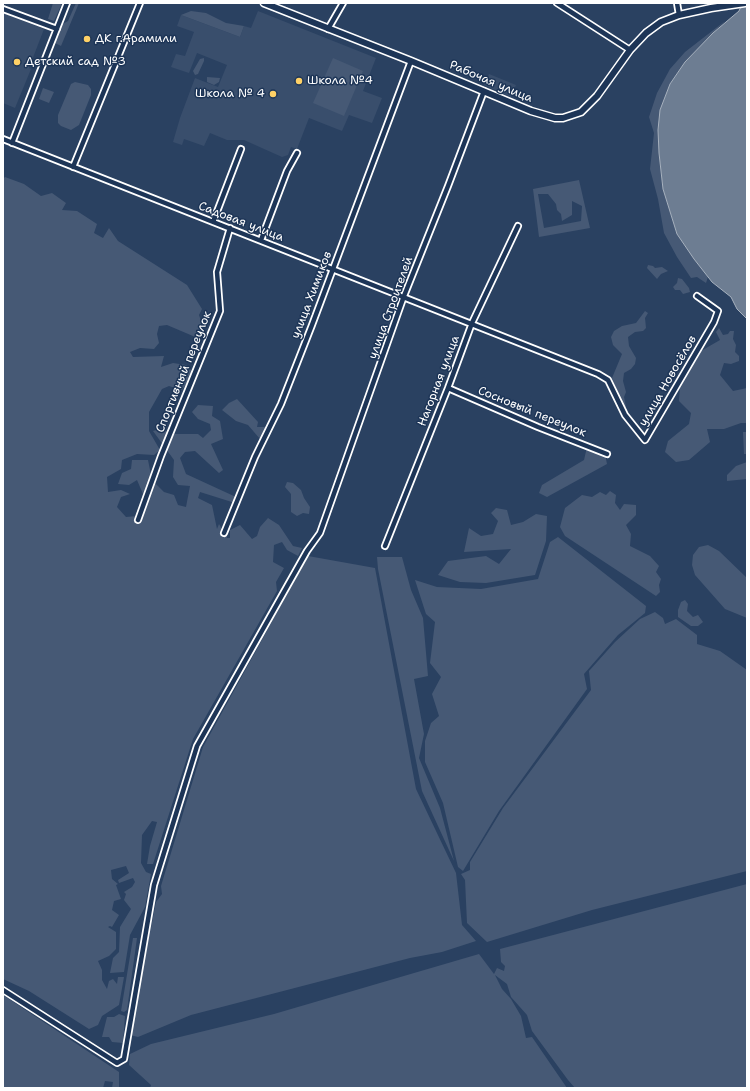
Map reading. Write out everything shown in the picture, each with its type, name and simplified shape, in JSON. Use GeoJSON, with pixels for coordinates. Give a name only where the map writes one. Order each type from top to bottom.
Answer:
{"type":"FeatureCollection","features":[{"type":"Feature","properties":{"kind":"main road","name":"Рабочая улица"},"geometry":{"type":"LineString","coordinates":[[264,3],[411,61],[531,111],[554,118],[563,118],[580,112],[597,96],[630,50],[646,33],[661,22],[679,15],[745,3]]}},
{"type":"Feature","properties":{"kind":"street"},"geometry":{"type":"LineString","coordinates":[[12,143],[67,3]]}},
{"type":"Feature","properties":{"kind":"street"},"geometry":{"type":"LineString","coordinates":[[74,167],[140,3]]}},
{"type":"Feature","properties":{"kind":"street"},"geometry":{"type":"LineString","coordinates":[[328,29],[342,3]]}},
{"type":"Feature","properties":{"kind":"street"},"geometry":{"type":"LineString","coordinates":[[557,3],[630,50]]}},
{"type":"Feature","properties":{"kind":"street"},"geometry":{"type":"LineString","coordinates":[[677,3],[679,15]]}},
{"type":"Feature","properties":{"kind":"street"},"geometry":{"type":"LineString","coordinates":[[3,9],[57,29]]}},
{"type":"Feature","properties":{"kind":"street","name":"улица Химиков"},"geometry":{"type":"LineString","coordinates":[[224,533],[255,457],[281,404],[411,61]]}},
{"type":"Feature","properties":{"kind":"street","name":"улица Строителей"},"geometry":{"type":"LineString","coordinates":[[3,990],[117,1063],[124,1059],[154,885],[197,746],[307,551],[320,533],[404,296],[484,91]]}},
{"type":"Feature","properties":{"kind":"street","name":"Садовая улица"},"geometry":{"type":"LineString","coordinates":[[3,139],[472,323]]}},
{"type":"Feature","properties":{"kind":"street"},"geometry":{"type":"LineString","coordinates":[[213,222],[241,149]]}},
{"type":"Feature","properties":{"kind":"street"},"geometry":{"type":"LineString","coordinates":[[261,240],[287,171],[297,153]]}},
{"type":"Feature","properties":{"kind":"street","name":"Нагорная улица"},"geometry":{"type":"LineString","coordinates":[[385,546],[448,388],[472,323],[518,226]]}},
{"type":"Feature","properties":{"kind":"street","name":"Спортивный переулок"},"geometry":{"type":"LineString","coordinates":[[138,520],[220,311],[216,272],[230,228]]}},
{"type":"Feature","properties":{"kind":"street","name":"улица Новосёлов"},"geometry":{"type":"LineString","coordinates":[[472,323],[598,374],[608,380],[624,415],[645,440],[714,322],[718,311],[697,296]]}},
{"type":"Feature","properties":{"kind":"street","name":"Сосновый переулок"},"geometry":{"type":"LineString","coordinates":[[448,388],[538,427],[607,454]]}},
{"type":"Feature","properties":{"kind":"shaded area"},"geometry":{"type":"Polygon","coordinates":[[[53,3],[62,3],[54,21],[48,19],[53,3]]]}},
{"type":"Feature","properties":{"kind":"shaded area"},"geometry":{"type":"Polygon","coordinates":[[[76,3],[79,3],[61,46],[53,42],[61,25],[68,21],[76,3]]]}},
{"type":"Feature","properties":{"kind":"shaded area"},"geometry":{"type":"Polygon","coordinates":[[[747,3],[747,319],[737,309],[731,297],[712,282],[677,234],[663,189],[658,130],[660,110],[670,84],[685,62],[713,33],[739,11],[742,4],[747,3]]]}},
{"type":"Feature","properties":{"kind":"shaded area"},"geometry":{"type":"Polygon","coordinates":[[[191,11],[206,13],[226,23],[244,26],[240,37],[181,15],[191,11]]]}},
{"type":"Feature","properties":{"kind":"shaded area","name":"Школа №4"},"geometry":{"type":"Polygon","coordinates":[[[258,11],[376,58],[363,91],[382,98],[372,123],[349,115],[342,131],[309,118],[297,149],[291,147],[288,155],[282,157],[244,140],[227,140],[210,133],[204,146],[184,139],[182,145],[173,142],[195,78],[218,87],[227,65],[197,53],[189,73],[171,67],[176,54],[185,56],[194,32],[177,26],[181,15],[240,37],[244,26],[251,28],[258,11]]]}},
{"type":"Feature","properties":{"kind":"shaded area","name":"Детский сад №3"},"geometry":{"type":"Polygon","coordinates":[[[3,13],[44,29],[29,68],[31,69],[15,108],[3,103],[3,13]]]}},
{"type":"Feature","properties":{"kind":"shaded area"},"geometry":{"type":"Polygon","coordinates":[[[725,21],[685,62],[670,84],[658,130],[663,189],[677,234],[708,277],[706,283],[697,277],[691,278],[677,257],[664,233],[658,199],[650,169],[654,133],[649,117],[657,93],[670,69],[685,52],[725,21]]]}},
{"type":"Feature","properties":{"kind":"shaded area"},"geometry":{"type":"Polygon","coordinates":[[[204,58],[198,74],[195,75],[193,71],[200,59],[204,58]]]}},
{"type":"Feature","properties":{"kind":"shaded area"},"geometry":{"type":"Polygon","coordinates":[[[333,58],[363,71],[344,116],[313,103],[333,58]]]}},
{"type":"Feature","properties":{"kind":"shaded area"},"geometry":{"type":"Polygon","coordinates":[[[489,74],[516,85],[511,97],[484,85],[489,74]]]}},
{"type":"Feature","properties":{"kind":"shaded area"},"geometry":{"type":"Polygon","coordinates":[[[207,77],[220,78],[219,82],[214,85],[207,82],[207,77]]]}},
{"type":"Feature","properties":{"kind":"shaded area"},"geometry":{"type":"Polygon","coordinates":[[[75,82],[88,85],[91,89],[91,95],[79,125],[71,130],[61,126],[58,123],[58,115],[71,84],[75,82]]]}},
{"type":"Feature","properties":{"kind":"shaded area"},"geometry":{"type":"Polygon","coordinates":[[[43,88],[54,92],[49,103],[39,99],[43,88]]]}},
{"type":"Feature","properties":{"kind":"shaded area"},"geometry":{"type":"Polygon","coordinates":[[[5,177],[24,184],[41,196],[52,193],[66,203],[62,210],[77,211],[97,224],[94,233],[103,238],[109,228],[118,241],[187,285],[202,309],[199,315],[204,330],[200,339],[167,325],[159,326],[157,334],[159,343],[154,349],[140,348],[130,352],[133,357],[164,356],[161,367],[173,363],[186,365],[194,373],[182,390],[169,386],[162,389],[149,412],[149,431],[160,450],[154,455],[137,454],[122,460],[121,469],[107,477],[108,492],[121,490],[130,494],[121,497],[117,507],[126,517],[137,516],[143,494],[137,480],[129,485],[118,484],[122,473],[131,469],[132,460],[148,460],[152,480],[164,492],[174,495],[178,505],[186,507],[190,486],[178,485],[173,477],[174,460],[153,431],[164,428],[168,434],[198,434],[203,438],[211,430],[210,424],[198,419],[192,412],[198,405],[213,406],[212,416],[220,421],[223,439],[211,444],[223,470],[219,473],[195,451],[185,452],[180,458],[186,474],[236,497],[235,503],[200,492],[198,498],[212,505],[217,529],[219,524],[227,538],[230,538],[230,530],[240,525],[252,539],[257,536],[260,527],[268,518],[279,525],[293,546],[302,548],[298,556],[287,550],[282,542],[274,545],[273,562],[284,568],[276,582],[277,591],[193,739],[153,864],[147,864],[150,846],[157,822],[152,821],[142,835],[141,863],[146,872],[151,874],[145,907],[130,935],[124,972],[110,973],[113,958],[119,952],[120,927],[131,909],[124,900],[126,894],[124,892],[132,887],[135,882],[133,878],[119,883],[118,880],[129,873],[126,866],[111,870],[112,879],[118,884],[116,885],[121,899],[114,901],[112,910],[119,915],[112,927],[108,927],[116,932],[116,949],[109,956],[98,961],[102,970],[102,980],[107,989],[109,981],[113,979],[117,984],[118,977],[124,977],[119,1005],[102,1016],[98,1025],[89,1029],[29,991],[3,979],[3,179],[5,177]]]}},
{"type":"Feature","properties":{"kind":"shaded area"},"geometry":{"type":"Polygon","coordinates":[[[579,180],[590,228],[539,237],[533,189],[579,180]],[[538,194],[544,228],[581,221],[582,206],[572,201],[572,215],[562,221],[561,214],[557,210],[556,204],[548,194],[538,194]]]}},
{"type":"Feature","properties":{"kind":"shaded area"},"geometry":{"type":"Polygon","coordinates":[[[648,265],[655,268],[662,267],[668,271],[661,274],[657,279],[647,268],[648,265]]]}},
{"type":"Feature","properties":{"kind":"shaded area"},"geometry":{"type":"Polygon","coordinates":[[[678,278],[682,279],[689,288],[690,292],[683,294],[680,290],[675,290],[673,287],[677,283],[678,278]]]}},
{"type":"Feature","properties":{"kind":"shaded area"},"geometry":{"type":"Polygon","coordinates":[[[645,311],[648,313],[645,318],[646,328],[643,331],[635,332],[628,337],[629,346],[636,358],[635,364],[631,369],[624,373],[623,381],[626,392],[624,397],[626,407],[624,407],[612,378],[622,354],[613,345],[611,337],[614,331],[622,326],[636,323],[645,311]]]}},
{"type":"Feature","properties":{"kind":"shaded area"},"geometry":{"type":"Polygon","coordinates":[[[719,328],[723,335],[728,334],[730,331],[734,331],[733,339],[736,345],[735,352],[739,356],[739,361],[731,364],[724,363],[720,375],[733,391],[747,388],[747,423],[741,423],[724,429],[707,429],[710,442],[689,460],[676,462],[665,452],[668,441],[689,424],[691,413],[679,401],[680,387],[701,351],[720,340],[716,332],[719,328]]]}},
{"type":"Feature","properties":{"kind":"shaded area"},"geometry":{"type":"Polygon","coordinates":[[[237,399],[258,422],[257,427],[265,427],[268,436],[260,439],[248,425],[236,421],[222,410],[229,403],[237,399]]]}},
{"type":"Feature","properties":{"kind":"shaded area"},"geometry":{"type":"Polygon","coordinates":[[[743,432],[747,432],[747,454],[744,454],[743,432]]]}},
{"type":"Feature","properties":{"kind":"shaded area"},"geometry":{"type":"Polygon","coordinates":[[[587,447],[605,454],[607,464],[547,497],[539,493],[542,485],[584,460],[587,447]]]}},
{"type":"Feature","properties":{"kind":"shaded area"},"geometry":{"type":"Polygon","coordinates":[[[747,462],[747,479],[727,481],[727,475],[736,466],[747,462]]]}},
{"type":"Feature","properties":{"kind":"shaded area"},"geometry":{"type":"Polygon","coordinates":[[[287,482],[293,483],[301,490],[310,507],[309,514],[303,513],[297,516],[291,512],[291,494],[285,487],[287,482]]]}},
{"type":"Feature","properties":{"kind":"shaded area"},"geometry":{"type":"Polygon","coordinates":[[[610,491],[616,495],[615,503],[620,510],[624,504],[636,505],[636,515],[626,525],[631,534],[630,546],[650,556],[659,566],[656,572],[661,579],[659,585],[660,592],[656,596],[565,536],[560,527],[565,508],[582,495],[592,497],[600,492],[606,495],[610,491]]]}},
{"type":"Feature","properties":{"kind":"shaded area"},"geometry":{"type":"Polygon","coordinates":[[[496,508],[507,510],[511,525],[523,522],[536,514],[547,516],[546,541],[535,575],[486,583],[460,582],[438,575],[448,561],[486,556],[499,564],[511,549],[464,552],[469,528],[481,536],[493,534],[498,521],[491,513],[496,508]]]}},
{"type":"Feature","properties":{"kind":"shaded area"},"geometry":{"type":"Polygon","coordinates":[[[558,537],[646,606],[645,613],[618,635],[584,674],[587,689],[499,811],[463,871],[458,867],[443,803],[425,762],[425,741],[431,723],[439,716],[432,694],[441,677],[430,663],[435,622],[426,614],[415,580],[437,587],[481,589],[538,579],[550,542],[558,537]]]}},
{"type":"Feature","properties":{"kind":"shaded area"},"geometry":{"type":"Polygon","coordinates":[[[708,545],[719,551],[747,578],[747,618],[725,609],[695,575],[692,565],[693,555],[699,547],[708,545]]]}},
{"type":"Feature","properties":{"kind":"shaded area"},"geometry":{"type":"Polygon","coordinates":[[[308,556],[375,568],[416,789],[456,873],[462,925],[476,941],[442,952],[410,958],[191,1015],[138,1037],[130,1035],[156,902],[162,894],[161,886],[203,747],[308,556]]]}},
{"type":"Feature","properties":{"kind":"shaded area"},"geometry":{"type":"Polygon","coordinates":[[[377,557],[402,557],[411,590],[423,618],[428,676],[414,679],[424,734],[419,758],[440,808],[454,861],[422,791],[378,569],[377,557]]]}},
{"type":"Feature","properties":{"kind":"shaded area"},"geometry":{"type":"Polygon","coordinates":[[[685,600],[688,604],[687,611],[693,617],[698,615],[703,622],[698,626],[691,626],[678,617],[678,610],[681,602],[685,600]]]}},
{"type":"Feature","properties":{"kind":"shaded area"},"geometry":{"type":"Polygon","coordinates":[[[655,612],[663,618],[665,624],[676,619],[697,635],[697,644],[720,651],[747,670],[747,871],[592,910],[487,942],[467,923],[465,880],[461,874],[470,870],[470,862],[503,808],[591,690],[589,671],[615,642],[640,619],[655,612]]]}},
{"type":"Feature","properties":{"kind":"shaded area"},"geometry":{"type":"Polygon","coordinates":[[[747,884],[747,1088],[575,1088],[532,1031],[527,1015],[511,997],[507,984],[495,975],[502,989],[511,999],[521,1016],[526,1038],[532,1037],[567,1088],[150,1088],[151,1085],[129,1065],[130,1054],[151,1044],[274,1014],[479,954],[494,974],[497,968],[504,971],[505,966],[501,962],[500,949],[747,884]]]}},
{"type":"Feature","properties":{"kind":"shaded area"},"geometry":{"type":"Polygon","coordinates":[[[133,938],[137,938],[127,1010],[124,1012],[121,1011],[133,938]]]}},
{"type":"Feature","properties":{"kind":"shaded area"},"geometry":{"type":"Polygon","coordinates":[[[3,995],[119,1072],[119,1088],[112,1088],[113,1082],[105,1081],[103,1088],[3,1088],[3,995]]]}},
{"type":"Feature","properties":{"kind":"shaded area"},"geometry":{"type":"Polygon","coordinates":[[[119,1014],[125,1016],[123,1043],[112,1042],[109,1037],[102,1037],[107,1017],[114,1017],[119,1014]]]}},
{"type":"Feature","properties":{"kind":"place","name":"ДК г.Арамили"},"geometry":{"type":"Point","coordinates":[87,39]}},
{"type":"Feature","properties":{"kind":"place","name":"Детский сад №3"},"geometry":{"type":"Point","coordinates":[17,62]}},
{"type":"Feature","properties":{"kind":"place","name":"Школа №4"},"geometry":{"type":"Point","coordinates":[299,81]}},
{"type":"Feature","properties":{"kind":"place","name":"Школа № 4"},"geometry":{"type":"Point","coordinates":[273,94]}}]}
